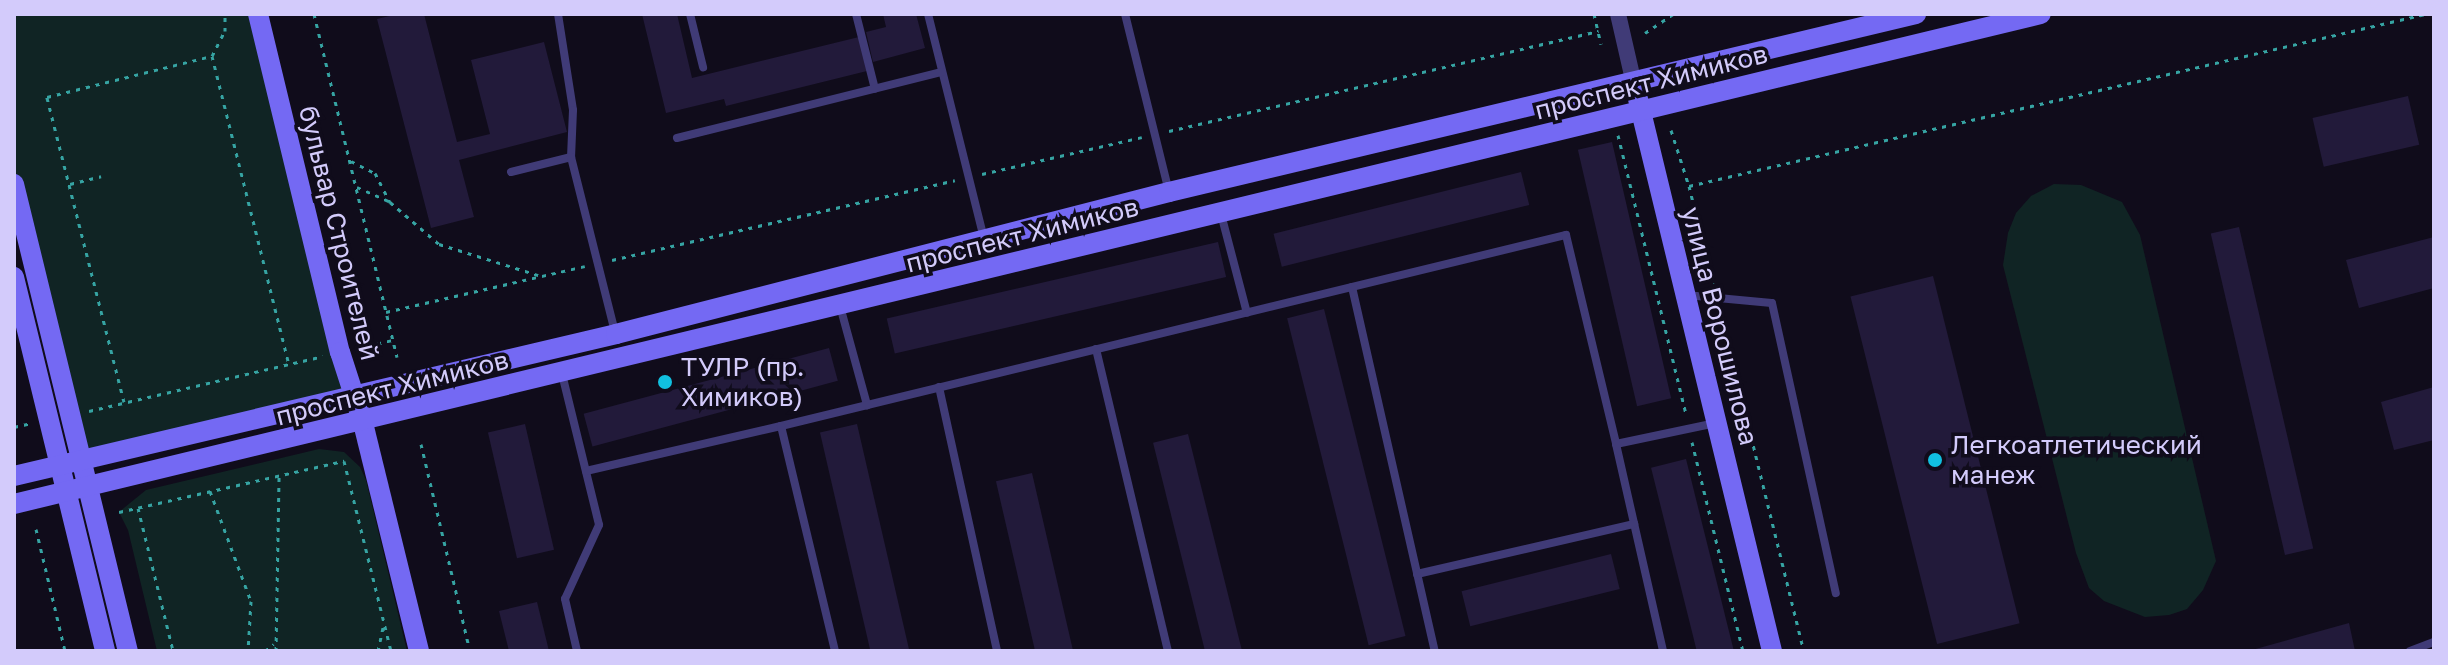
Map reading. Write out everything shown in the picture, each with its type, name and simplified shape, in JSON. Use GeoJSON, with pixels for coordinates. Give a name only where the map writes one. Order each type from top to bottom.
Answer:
{"type":"FeatureCollection","features":[{"type":"Feature","properties":{"kind":"main road","name":"бульвар Строителей"},"geometry":{"type":"LineString","coordinates":[[258,14],[340,352],[363,423],[419,651]]}},
{"type":"Feature","properties":{"kind":"main road","name":"проспект Химиков"},"geometry":{"type":"LineString","coordinates":[[14,476],[616,334],[1169,192],[1634,84],[1916,14]]}},
{"type":"Feature","properties":{"kind":"main road","name":"проспект Химиков"},"geometry":{"type":"LineString","coordinates":[[14,504],[363,423],[2041,14]]}},
{"type":"Feature","properties":{"kind":"main road","name":"улица Ворошилова"},"geometry":{"type":"LineString","coordinates":[[1634,84],[1772,651]]}},
{"type":"Feature","properties":{"kind":"main road"},"geometry":{"type":"LineString","coordinates":[[14,184],[128,651]]}},
{"type":"Feature","properties":{"kind":"main road"},"geometry":{"type":"LineString","coordinates":[[14,277],[105,651]]}},
{"type":"Feature","properties":{"kind":"street","name":"улица Ворошилова"},"geometry":{"type":"LineString","coordinates":[[1618,14],[1634,84]]}},
{"type":"Feature","properties":{"kind":"lane"},"geometry":{"type":"LineString","coordinates":[[558,14],[573,110],[571,157],[616,334]]}},
{"type":"Feature","properties":{"kind":"lane"},"geometry":{"type":"LineString","coordinates":[[690,14],[703,67]]}},
{"type":"Feature","properties":{"kind":"lane"},"geometry":{"type":"LineString","coordinates":[[856,14],[875,89]]}},
{"type":"Feature","properties":{"kind":"lane"},"geometry":{"type":"LineString","coordinates":[[928,14],[984,240]]}},
{"type":"Feature","properties":{"kind":"lane"},"geometry":{"type":"LineString","coordinates":[[1125,14],[1169,192]]}},
{"type":"Feature","properties":{"kind":"lane"},"geometry":{"type":"LineString","coordinates":[[677,138],[942,72]]}},
{"type":"Feature","properties":{"kind":"lane"},"geometry":{"type":"LineString","coordinates":[[511,172],[571,157]]}},
{"type":"Feature","properties":{"kind":"lane"},"geometry":{"type":"LineString","coordinates":[[1221,214],[1247,313]]}},
{"type":"Feature","properties":{"kind":"lane"},"geometry":{"type":"LineString","coordinates":[[586,471],[1566,235],[1663,651]]}},
{"type":"Feature","properties":{"kind":"lane"},"geometry":{"type":"LineString","coordinates":[[1352,287],[1435,651]]}},
{"type":"Feature","properties":{"kind":"lane"},"geometry":{"type":"LineString","coordinates":[[1686,295],[1772,303],[1836,593]]}},
{"type":"Feature","properties":{"kind":"lane"},"geometry":{"type":"LineString","coordinates":[[840,306],[867,405]]}},
{"type":"Feature","properties":{"kind":"lane"},"geometry":{"type":"LineString","coordinates":[[1096,349],[1168,651]]}},
{"type":"Feature","properties":{"kind":"lane"},"geometry":{"type":"LineString","coordinates":[[562,373],[599,525],[565,599],[577,651]]}},
{"type":"Feature","properties":{"kind":"lane"},"geometry":{"type":"LineString","coordinates":[[939,387],[997,651]]}},
{"type":"Feature","properties":{"kind":"lane"},"geometry":{"type":"LineString","coordinates":[[1616,444],[1716,423]]}},
{"type":"Feature","properties":{"kind":"lane"},"geometry":{"type":"LineString","coordinates":[[781,426],[835,651]]}},
{"type":"Feature","properties":{"kind":"lane"},"geometry":{"type":"LineString","coordinates":[[1417,574],[1634,524]]}},
{"type":"Feature","properties":{"kind":"lane"},"geometry":{"type":"LineString","coordinates":[[2410,651],[2434,642]]}},
{"type":"Feature","properties":{"kind":"path"},"geometry":{"type":"LineString","coordinates":[[225,14],[225,31],[212,56],[289,364]]}},
{"type":"Feature","properties":{"kind":"path"},"geometry":{"type":"LineString","coordinates":[[314,14],[397,357]]}},
{"type":"Feature","properties":{"kind":"path"},"geometry":{"type":"LineString","coordinates":[[1594,14],[1601,44]]}},
{"type":"Feature","properties":{"kind":"path"},"geometry":{"type":"LineString","coordinates":[[1645,33],[1673,14]]}},
{"type":"Feature","properties":{"kind":"path"},"geometry":{"type":"LineString","coordinates":[[1689,186],[2425,14]]}},
{"type":"Feature","properties":{"kind":"path"},"geometry":{"type":"LineString","coordinates":[[386,312],[1598,31]]}},
{"type":"Feature","properties":{"kind":"path"},"geometry":{"type":"LineString","coordinates":[[124,402],[47,97],[212,56]]}},
{"type":"Feature","properties":{"kind":"path"},"geometry":{"type":"LineString","coordinates":[[1671,130],[1689,186],[1804,651]]}},
{"type":"Feature","properties":{"kind":"path"},"geometry":{"type":"LineString","coordinates":[[1618,135],[1743,651]]}},
{"type":"Feature","properties":{"kind":"path"},"geometry":{"type":"LineString","coordinates":[[349,160],[375,173],[390,202]]}},
{"type":"Feature","properties":{"kind":"path"},"geometry":{"type":"LineString","coordinates":[[69,184],[101,176]]}},
{"type":"Feature","properties":{"kind":"path"},"geometry":{"type":"LineString","coordinates":[[356,187],[390,202],[439,244],[542,276]]}},
{"type":"Feature","properties":{"kind":"path"},"geometry":{"type":"LineString","coordinates":[[70,415],[393,340]]}},
{"type":"Feature","properties":{"kind":"path"},"geometry":{"type":"LineString","coordinates":[[14,427],[48,420]]}},
{"type":"Feature","properties":{"kind":"path"},"geometry":{"type":"LineString","coordinates":[[421,444],[470,651]]}},
{"type":"Feature","properties":{"kind":"path"},"geometry":{"type":"LineString","coordinates":[[119,512],[344,461],[391,651]]}},
{"type":"Feature","properties":{"kind":"path"},"geometry":{"type":"LineString","coordinates":[[276,651],[279,475]]}},
{"type":"Feature","properties":{"kind":"path"},"geometry":{"type":"LineString","coordinates":[[210,491],[251,601],[248,651]]}},
{"type":"Feature","properties":{"kind":"path"},"geometry":{"type":"LineString","coordinates":[[138,508],[173,651]]}},
{"type":"Feature","properties":{"kind":"path"},"geometry":{"type":"LineString","coordinates":[[36,529],[65,651]]}},
{"type":"Feature","properties":{"kind":"path"},"geometry":{"type":"LineString","coordinates":[[378,651],[384,622]]}},
{"type":"Feature","properties":{"kind":"path"},"geometry":{"type":"LineString","coordinates":[[265,651],[274,644]]}},
{"type":"Feature","properties":{"kind":"green space"},"geometry":{"type":"Polygon","coordinates":[[[14,14],[258,14],[355,396],[81,461],[14,184],[14,14]]]}},
{"type":"Feature","properties":{"kind":"green space"},"geometry":{"type":"Polygon","coordinates":[[[2054,184],[2081,185],[2122,202],[2140,235],[2216,561],[2203,590],[2187,609],[2169,615],[2145,617],[2104,601],[2089,588],[2076,553],[2003,265],[2008,233],[2016,213],[2031,196],[2054,184]]]}},
{"type":"Feature","properties":{"kind":"green space"},"geometry":{"type":"Polygon","coordinates":[[[319,449],[344,452],[360,467],[366,480],[407,651],[157,651],[128,530],[119,512],[146,490],[319,449]]]}},
{"type":"Feature","properties":{"kind":"building"},"geometry":{"type":"Polygon","coordinates":[[[398,14],[424,14],[457,142],[490,134],[471,60],[544,42],[567,132],[459,160],[474,217],[431,228],[377,19],[398,14]]]}},
{"type":"Feature","properties":{"kind":"building"},"geometry":{"type":"Polygon","coordinates":[[[642,14],[677,14],[692,78],[859,37],[867,71],[726,106],[724,99],[666,113],[642,14]]]}},
{"type":"Feature","properties":{"kind":"building"},"geometry":{"type":"Polygon","coordinates":[[[883,14],[916,14],[925,48],[873,62],[866,32],[886,27],[883,14]]]}},
{"type":"Feature","properties":{"kind":"building"},"geometry":{"type":"Polygon","coordinates":[[[2408,96],[2419,145],[2324,167],[2313,118],[2408,96]]]}},
{"type":"Feature","properties":{"kind":"building"},"geometry":{"type":"Polygon","coordinates":[[[1612,142],[1671,398],[1637,406],[1578,150],[1612,142]]]}},
{"type":"Feature","properties":{"kind":"building"},"geometry":{"type":"Polygon","coordinates":[[[1521,172],[1529,205],[1282,267],[1274,234],[1521,172]]]}},
{"type":"Feature","properties":{"kind":"building"},"geometry":{"type":"Polygon","coordinates":[[[2239,227],[2313,549],[2285,555],[2211,234],[2239,227]]]}},
{"type":"Feature","properties":{"kind":"building"},"geometry":{"type":"Polygon","coordinates":[[[2434,237],[2434,288],[2359,308],[2346,260],[2434,237]]]}},
{"type":"Feature","properties":{"kind":"building"},"geometry":{"type":"Polygon","coordinates":[[[1218,242],[1226,277],[895,354],[887,318],[1218,242]]]}},
{"type":"Feature","properties":{"kind":"building","name":"Легкоатлетический манеж"},"geometry":{"type":"Polygon","coordinates":[[[1933,276],[2020,623],[1937,644],[1851,297],[1933,276]]]}},
{"type":"Feature","properties":{"kind":"building"},"geometry":{"type":"Polygon","coordinates":[[[1324,309],[1406,636],[1369,645],[1287,318],[1324,309]]]}},
{"type":"Feature","properties":{"kind":"building"},"geometry":{"type":"Polygon","coordinates":[[[829,348],[838,381],[592,447],[584,414],[829,348]]]}},
{"type":"Feature","properties":{"kind":"building"},"geometry":{"type":"Polygon","coordinates":[[[2434,387],[2434,440],[2394,450],[2381,402],[2434,387]]]}},
{"type":"Feature","properties":{"kind":"building"},"geometry":{"type":"Polygon","coordinates":[[[525,424],[554,550],[517,558],[488,433],[525,424]]]}},
{"type":"Feature","properties":{"kind":"building"},"geometry":{"type":"Polygon","coordinates":[[[857,424],[909,651],[870,651],[820,433],[857,424]]]}},
{"type":"Feature","properties":{"kind":"building"},"geometry":{"type":"Polygon","coordinates":[[[1188,434],[1242,650],[1205,651],[1153,443],[1188,434]]]}},
{"type":"Feature","properties":{"kind":"building"},"geometry":{"type":"Polygon","coordinates":[[[1686,459],[1734,651],[1697,651],[1651,468],[1686,459]]]}},
{"type":"Feature","properties":{"kind":"building"},"geometry":{"type":"Polygon","coordinates":[[[1032,473],[1073,650],[1035,651],[996,481],[1032,473]]]}},
{"type":"Feature","properties":{"kind":"building"},"geometry":{"type":"Polygon","coordinates":[[[1611,554],[1620,589],[1470,626],[1462,591],[1611,554]]]}},
{"type":"Feature","properties":{"kind":"building"},"geometry":{"type":"Polygon","coordinates":[[[537,602],[549,651],[509,651],[499,611],[537,602]]]}},
{"type":"Feature","properties":{"kind":"building"},"geometry":{"type":"Polygon","coordinates":[[[2349,623],[2355,651],[2252,651],[2252,650],[2349,623]]]}},
{"type":"Feature","properties":{"kind":"place","name":"ТУЛР (пр. Химиков)"},"geometry":{"type":"Point","coordinates":[665,382]}},
{"type":"Feature","properties":{"kind":"place","name":"Легкоатлетический манеж"},"geometry":{"type":"Point","coordinates":[1935,460]}}]}
